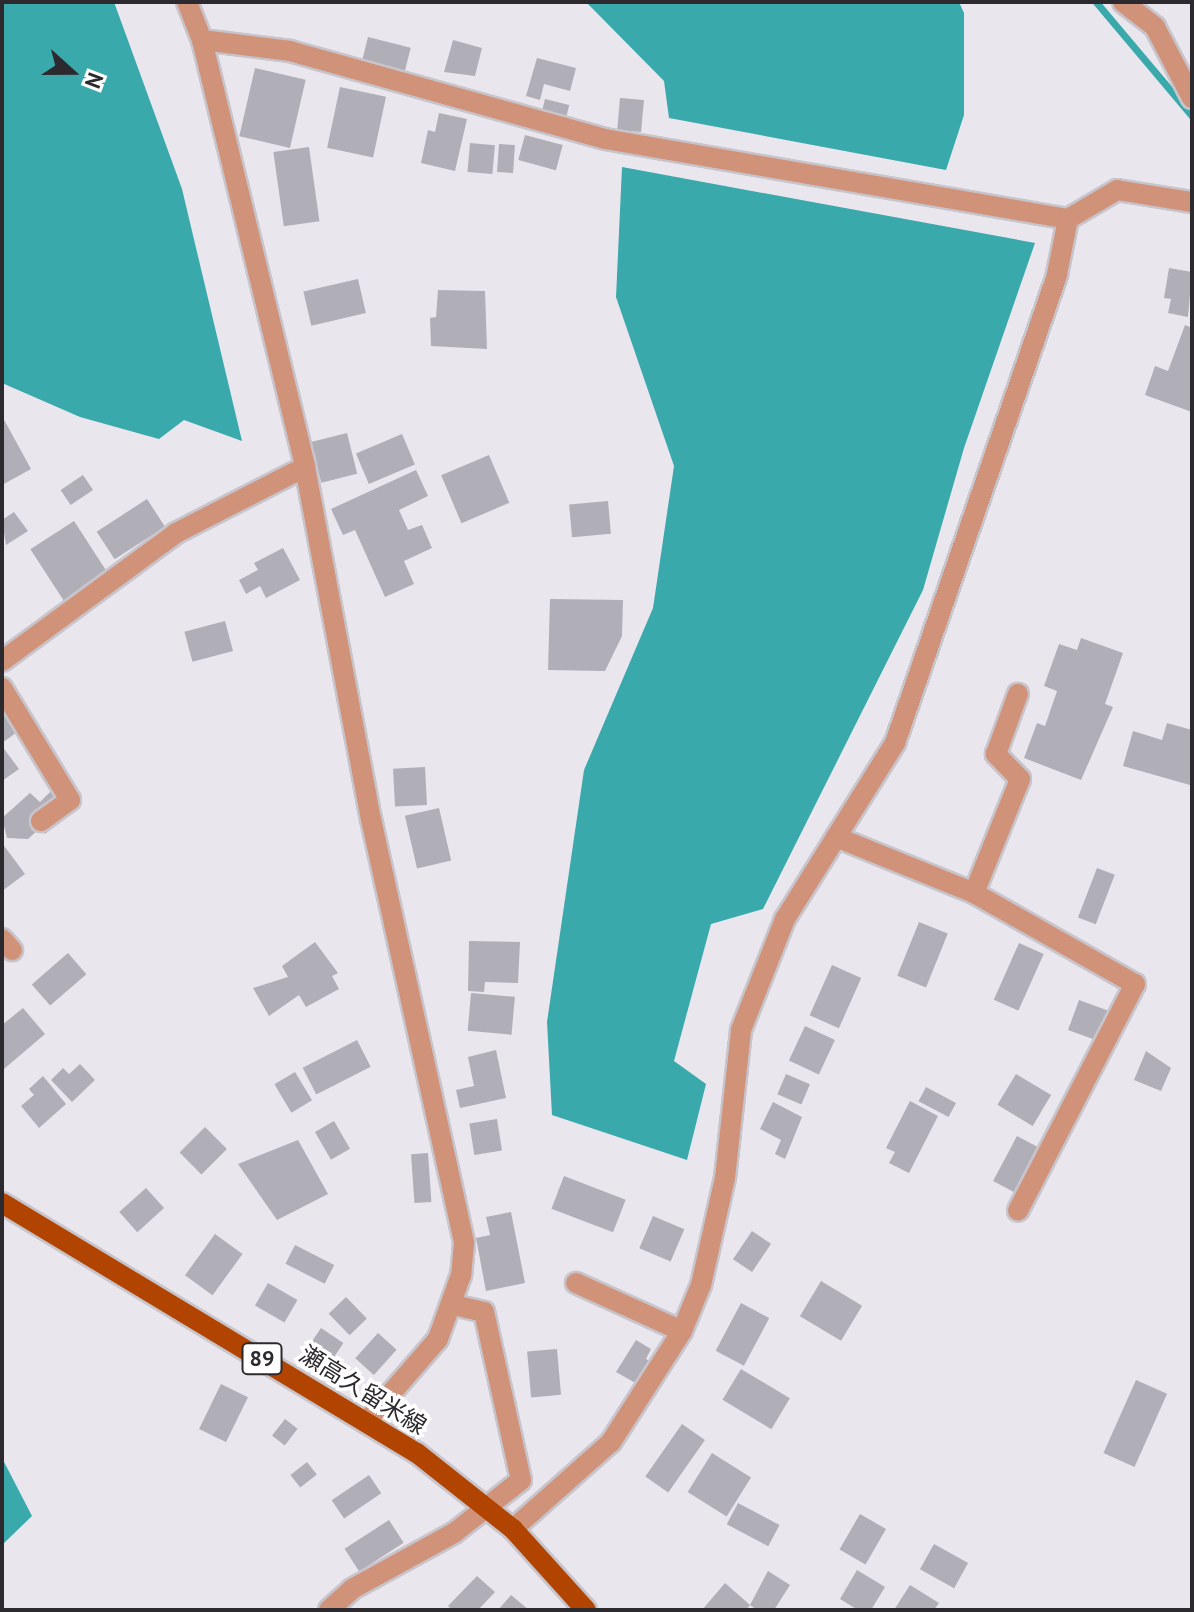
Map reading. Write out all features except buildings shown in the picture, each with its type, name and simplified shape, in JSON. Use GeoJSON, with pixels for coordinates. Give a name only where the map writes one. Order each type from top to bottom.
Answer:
{"type":"FeatureCollection","features":[{"type":"Feature","properties":{"kind":"main road","name":"瀬高久留米線"},"geometry":{"type":"LineString","coordinates":[[2,1203],[417,1453],[513,1529],[586,1610]]}},
{"type":"Feature","properties":{"kind":"street"},"geometry":{"type":"LineString","coordinates":[[187,2],[202,40],[305,467],[371,819],[464,1243],[453,1305],[438,1339],[366,1422]]}},
{"type":"Feature","properties":{"kind":"street"},"geometry":{"type":"LineString","coordinates":[[1123,2],[1155,27],[1192,98]]}},
{"type":"Feature","properties":{"kind":"street"},"geometry":{"type":"LineString","coordinates":[[202,40],[290,51],[605,139],[1068,219],[1117,190],[1192,202]]}},
{"type":"Feature","properties":{"kind":"street"},"geometry":{"type":"LineString","coordinates":[[513,1529],[611,1442],[682,1331],[701,1285],[725,1178],[741,1030],[785,919],[895,743],[1057,274],[1068,219]]}},
{"type":"Feature","properties":{"kind":"street"},"geometry":{"type":"LineString","coordinates":[[2,661],[176,533],[305,467]]}},
{"type":"Feature","properties":{"kind":"street"},"geometry":{"type":"LineString","coordinates":[[2,688],[70,800],[41,821]]}},
{"type":"Feature","properties":{"kind":"street"},"geometry":{"type":"LineString","coordinates":[[974,893],[1020,779],[996,754],[1018,694]]}},
{"type":"Feature","properties":{"kind":"street"},"geometry":{"type":"LineString","coordinates":[[836,837],[974,893],[1135,984],[1018,1211]]}},
{"type":"Feature","properties":{"kind":"street"},"geometry":{"type":"LineString","coordinates":[[576,1283],[682,1331]]}},
{"type":"Feature","properties":{"kind":"street"},"geometry":{"type":"LineString","coordinates":[[329,1610],[352,1589],[454,1533],[521,1480],[484,1312],[453,1305]]}},
{"type":"Feature","properties":{"kind":"water"},"geometry":{"type":"Polygon","coordinates":[[[2,2],[114,2],[182,189],[242,441],[184,420],[159,439],[80,417],[2,383],[2,2]]]}},
{"type":"Feature","properties":{"kind":"water"},"geometry":{"type":"Polygon","coordinates":[[[586,2],[959,2],[964,13],[964,115],[946,170],[669,118],[664,81],[586,2]]]}},
{"type":"Feature","properties":{"kind":"water"},"geometry":{"type":"Polygon","coordinates":[[[622,167],[1035,243],[964,448],[923,590],[763,909],[711,924],[674,1061],[706,1084],[687,1160],[552,1115],[547,1022],[584,770],[653,608],[674,466],[616,297],[622,167]]]}},
{"type":"Feature","properties":{"kind":"water"},"geometry":{"type":"Polygon","coordinates":[[[2,1458],[32,1516],[2,1545],[2,1458]]]}},
{"type":"Feature","properties":{"kind":"waterway"},"geometry":{"type":"LineString","coordinates":[[1096,2],[1192,116]]}}]}
